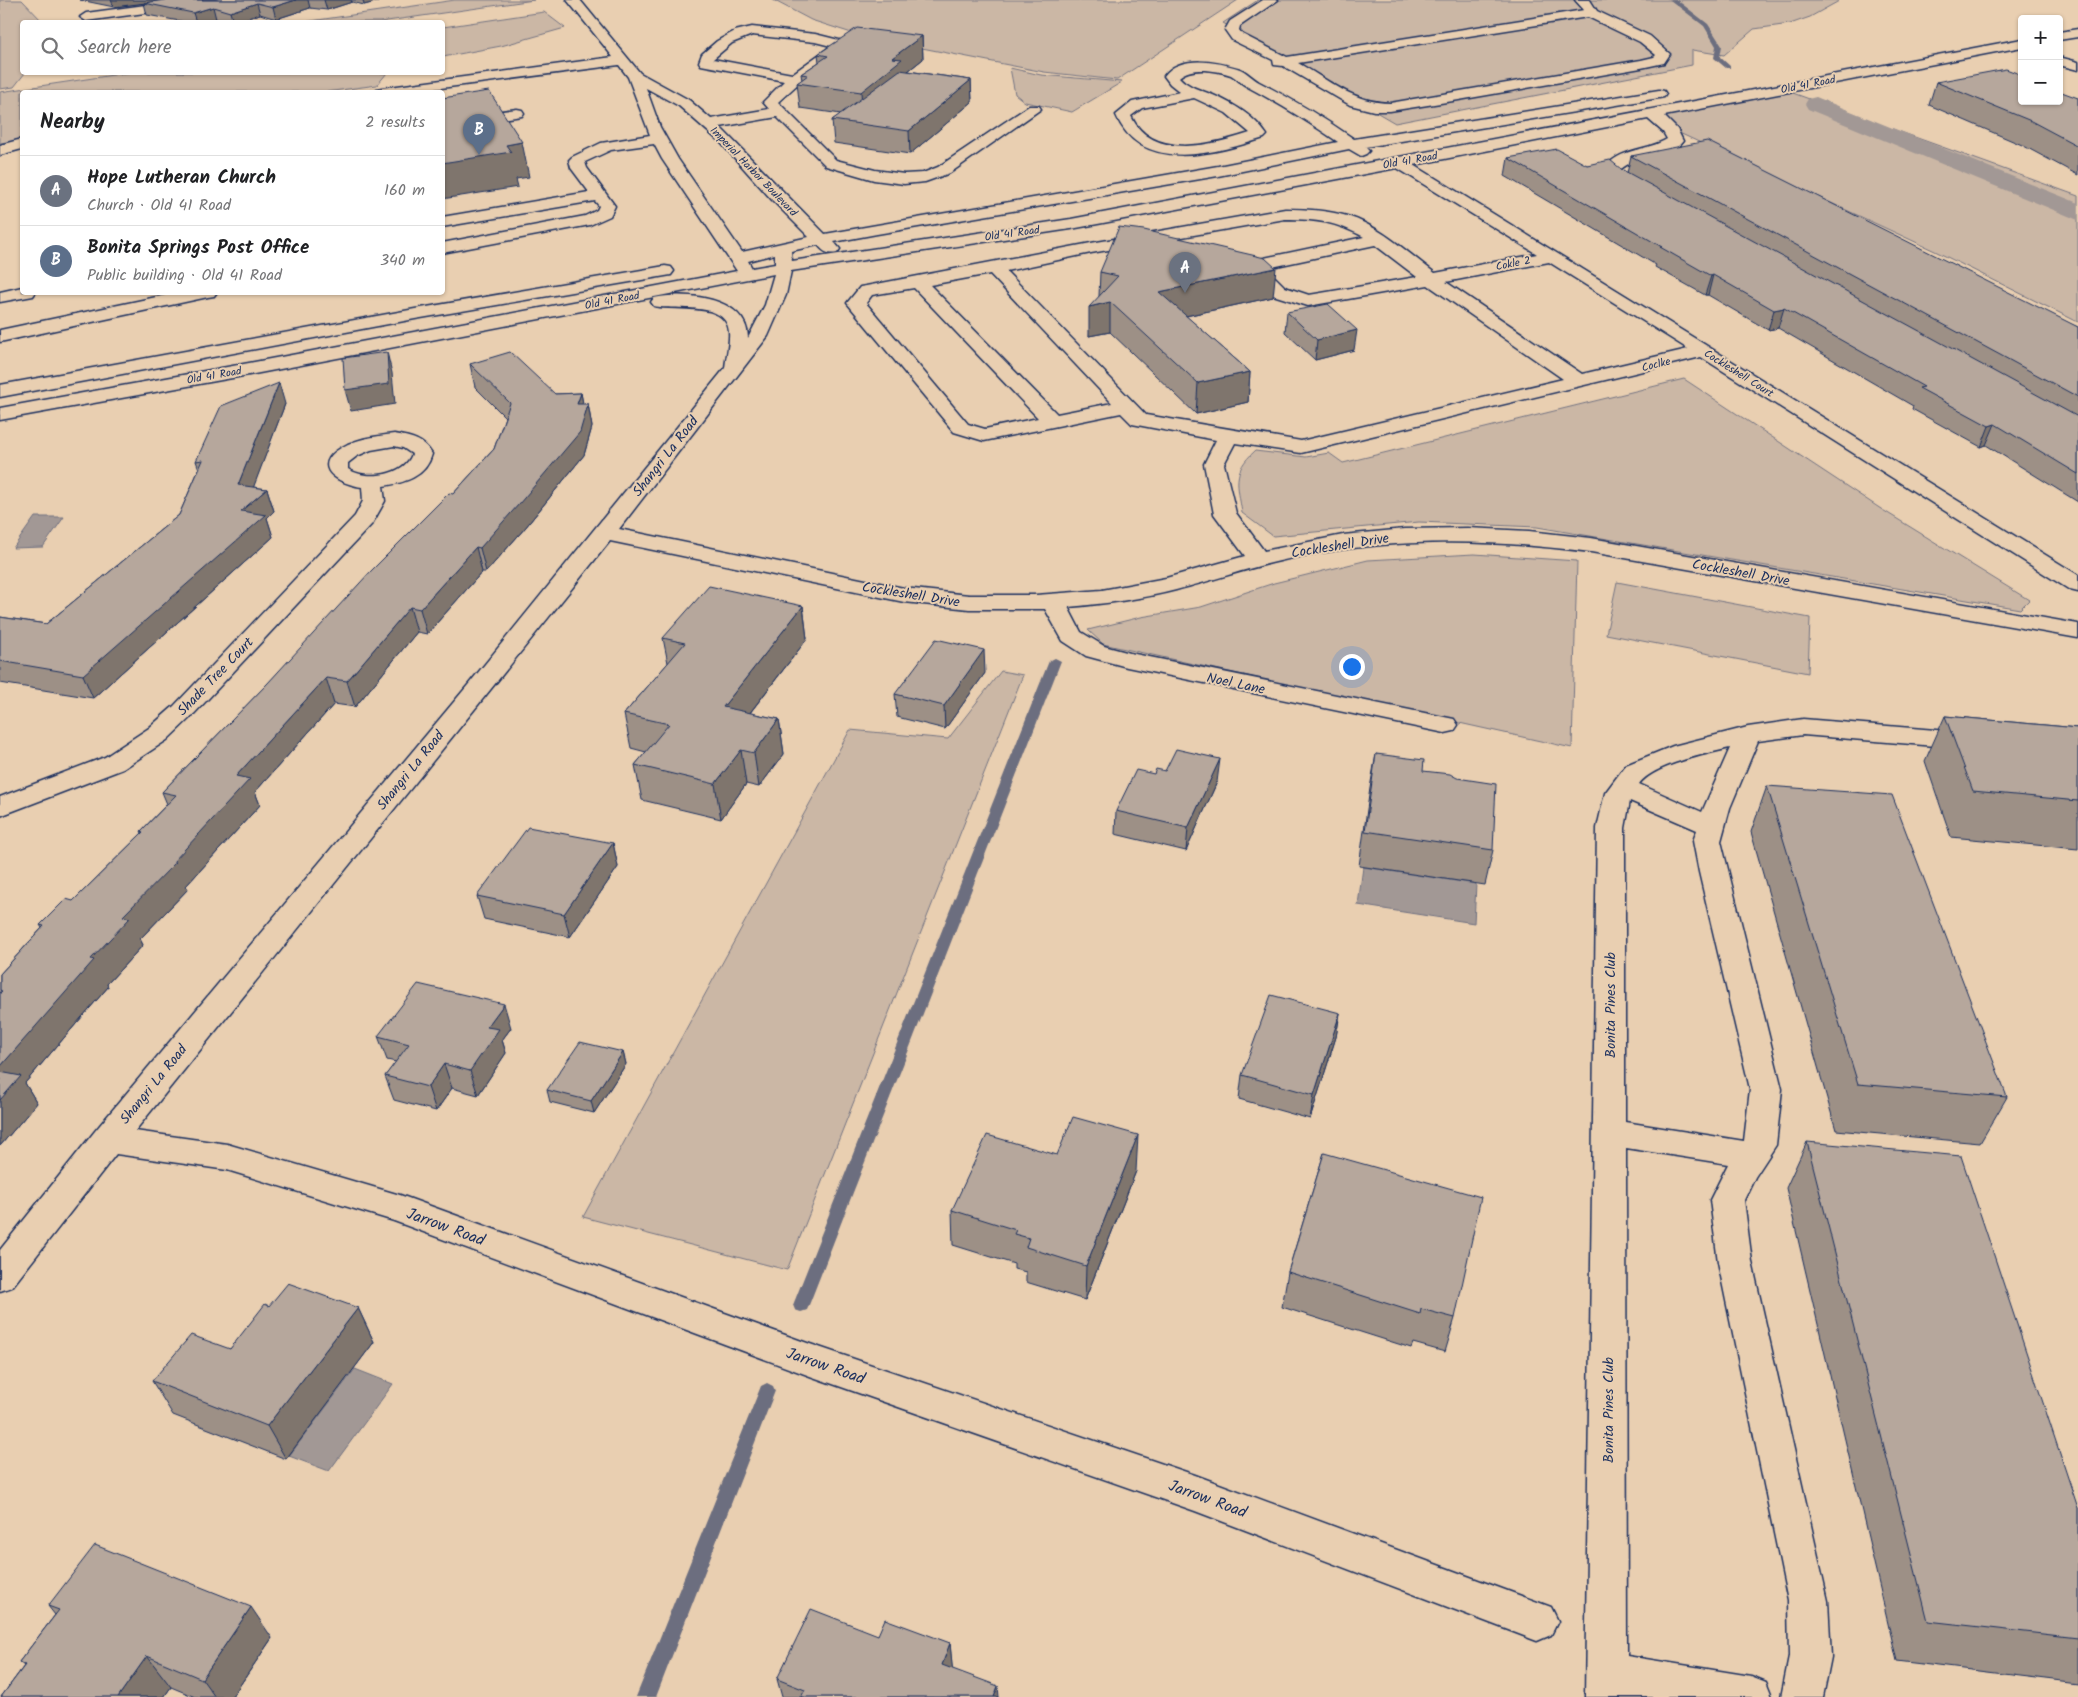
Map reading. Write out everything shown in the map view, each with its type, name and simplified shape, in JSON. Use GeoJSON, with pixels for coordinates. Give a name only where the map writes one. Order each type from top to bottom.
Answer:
{"type":"FeatureCollection","features":[{"type":"Feature","properties":{"kind":"street"},"geometry":{"type":"LineString","coordinates":[[86,17],[168,3],[211,0]]}},
{"type":"Feature","properties":{"kind":"street","name":"Imperial Harbor Boulevard"},"geometry":{"type":"LineString","coordinates":[[573,0],[635,76],[653,127],[670,159],[748,274]]}},
{"type":"Feature","properties":{"kind":"street"},"geometry":{"type":"LineString","coordinates":[[1194,93],[1138,105],[1123,115],[1126,123],[1149,145],[1169,151],[1192,150],[1240,141],[1259,135],[1255,126],[1212,100],[1177,85],[1172,76],[1177,69],[1193,65],[1239,74],[1285,61],[1590,13],[1645,38],[1663,54],[1659,60],[1640,64],[1453,97],[1382,107],[1355,102],[1285,61],[1237,37],[1232,30],[1234,24],[1272,0]]}},
{"type":"Feature","properties":{"kind":"street"},"geometry":{"type":"LineString","coordinates":[[1581,0],[1586,3],[1590,13]]}},
{"type":"Feature","properties":{"kind":"street"},"geometry":{"type":"LineString","coordinates":[[794,79],[706,62],[706,57],[725,42],[742,33],[752,32],[815,38],[842,45],[794,79],[770,102],[831,163],[874,175],[904,179],[925,178],[944,170],[1034,109]]}},
{"type":"Feature","properties":{"kind":"street"},"geometry":{"type":"LineString","coordinates":[[2063,35],[2078,33]]}},
{"type":"Feature","properties":{"kind":"street"},"geometry":{"type":"LineString","coordinates":[[1964,39],[1990,42],[2018,49]]}},
{"type":"Feature","properties":{"kind":"street","name":"Old 41 Road"},"geometry":{"type":"LineString","coordinates":[[0,414],[249,369],[784,267],[1071,224],[1380,165],[1400,163],[1649,114],[1990,42]]}},
{"type":"Feature","properties":{"kind":"street"},"geometry":{"type":"LineString","coordinates":[[397,90],[623,60]]}},
{"type":"Feature","properties":{"kind":"street"},"geometry":{"type":"LineString","coordinates":[[2063,62],[2078,66]]}},
{"type":"Feature","properties":{"kind":"street"},"geometry":{"type":"LineString","coordinates":[[2063,73],[2078,76]]}},
{"type":"Feature","properties":{"kind":"street"},"geometry":{"type":"LineString","coordinates":[[1239,74],[1246,81],[1281,98],[1380,165]]}},
{"type":"Feature","properties":{"kind":"street","name":"Imperial Harbor Boulevard"},"geometry":{"type":"LineString","coordinates":[[635,76],[684,103],[708,124],[840,259]]}},
{"type":"Feature","properties":{"kind":"street","name":"Old 41 Road"},"geometry":{"type":"LineString","coordinates":[[718,262],[783,247],[1218,171],[1323,149],[1353,146],[1675,91]]}},
{"type":"Feature","properties":{"kind":"street"},"geometry":{"type":"LineString","coordinates":[[708,124],[780,112]]}},
{"type":"Feature","properties":{"kind":"street"},"geometry":{"type":"LineString","coordinates":[[445,124],[517,114]]}},
{"type":"Feature","properties":{"kind":"street"},"geometry":{"type":"LineString","coordinates":[[1649,114],[1662,121],[1674,136],[1675,141],[1655,152],[1624,159],[1613,168],[1614,175],[1650,198]]}},
{"type":"Feature","properties":{"kind":"street"},"geometry":{"type":"LineString","coordinates":[[445,247],[590,220],[604,213],[607,206],[579,168],[577,160],[588,152],[607,145],[659,139]]}},
{"type":"Feature","properties":{"kind":"street"},"geometry":{"type":"LineString","coordinates":[[0,150],[20,145]]}},
{"type":"Feature","properties":{"kind":"street","name":"Cockleshell Court"},"geometry":{"type":"LineString","coordinates":[[1400,163],[1442,187],[2078,585]]}},
{"type":"Feature","properties":{"kind":"street"},"geometry":{"type":"LineString","coordinates":[[445,221],[599,195]]}},
{"type":"Feature","properties":{"kind":"street"},"geometry":{"type":"LineString","coordinates":[[1126,406],[984,435],[961,428],[856,303],[866,291],[1091,248],[1284,214],[1314,214],[1343,220],[1378,239],[1580,382]]}},
{"type":"Feature","properties":{"kind":"street","name":"Cokle 2"},"geometry":{"type":"LineString","coordinates":[[1378,239],[1265,263],[1260,272],[1278,291],[1308,301],[1351,295],[1552,256]]}},
{"type":"Feature","properties":{"kind":"street","name":"Shangri La Road"},"geometry":{"type":"LineString","coordinates":[[0,1276],[107,1140],[605,533],[759,336],[776,303],[784,267],[783,247]]}},
{"type":"Feature","properties":{"kind":"street","name":"Old 41 Road"},"geometry":{"type":"LineString","coordinates":[[0,390],[415,314],[681,268]]}},
{"type":"Feature","properties":{"kind":"street","name":"Coclke"},"geometry":{"type":"LineString","coordinates":[[994,268],[1139,420],[1300,447],[1705,352]]}},
{"type":"Feature","properties":{"kind":"street"},"geometry":{"type":"LineString","coordinates":[[918,282],[1052,421]]}},
{"type":"Feature","properties":{"kind":"street"},"geometry":{"type":"LineString","coordinates":[[0,297],[20,293]]}},
{"type":"Feature","properties":{"kind":"street"},"geometry":{"type":"LineString","coordinates":[[0,336],[194,295]]}},
{"type":"Feature","properties":{"kind":"street"},"geometry":{"type":"LineString","coordinates":[[249,369],[342,361],[664,302],[687,302],[707,305],[721,310],[734,318],[738,329],[734,368]]}},
{"type":"Feature","properties":{"kind":"street"},"geometry":{"type":"LineString","coordinates":[[1228,436],[1214,464],[1225,514],[1258,559]]}},
{"type":"Feature","properties":{"kind":"street","name":"Shade Tree Court"},"geometry":{"type":"LineString","coordinates":[[0,806],[114,762],[158,734],[183,711],[364,519],[374,501],[372,481]]}},
{"type":"Feature","properties":{"kind":"street","name":"Cockleshell Drive"},"geometry":{"type":"LineString","coordinates":[[605,533],[904,595],[938,600],[1016,603],[1114,594],[1166,585],[1258,559],[1343,542],[1401,536],[1452,534],[1534,538],[1591,545],[2078,631]]}},
{"type":"Feature","properties":{"kind":"street","name":"Noel Lane"},"geometry":{"type":"LineString","coordinates":[[1052,600],[1072,636],[1095,650],[1126,660],[1445,725]]}},
{"type":"Feature","properties":{"kind":"street","name":"Bonita Pines Club"},"geometry":{"type":"LineString","coordinates":[[1606,1686],[1611,828],[1618,793],[1635,771],[1666,758],[1748,735],[1803,727],[2000,743]]}},
{"type":"Feature","properties":{"kind":"street"},"geometry":{"type":"LineString","coordinates":[[1748,735],[1717,808],[1707,841],[1766,1089],[1760,1145],[1742,1168],[1728,1200],[1735,1262],[1808,1601],[1810,1657],[1802,1697]]}},
{"type":"Feature","properties":{"kind":"street"},"geometry":{"type":"LineString","coordinates":[[1623,787],[1666,808],[1712,826]]}},
{"type":"Feature","properties":{"kind":"street"},"geometry":{"type":"LineString","coordinates":[[1609,1132],[1752,1155]]}},
{"type":"Feature","properties":{"kind":"street","name":"Jarrow Road"},"geometry":{"type":"LineString","coordinates":[[107,1140],[226,1157],[400,1209],[810,1360],[1195,1493],[1537,1621]]}},
{"type":"Feature","properties":{"kind":"street"},"geometry":{"type":"LineString","coordinates":[[1606,1686],[1751,1697]]}},
{"type":"Feature","properties":{"kind":"shaded area"},"geometry":{"type":"Polygon","coordinates":[[[0,0],[22,0],[41,20],[20,20],[20,75],[23,75],[14,87],[0,89],[0,0]]]}},
{"type":"Feature","properties":{"kind":"shaded area"},"geometry":{"type":"Polygon","coordinates":[[[455,0],[534,0],[394,20],[318,20],[455,0]]]}},
{"type":"Feature","properties":{"kind":"shaded area"},"geometry":{"type":"Polygon","coordinates":[[[773,0],[1238,0],[1117,80],[1044,72],[861,36],[811,20],[773,0]]]}},
{"type":"Feature","properties":{"kind":"shaded area"},"geometry":{"type":"Polygon","coordinates":[[[1258,0],[1839,1],[1810,17],[1790,24],[1754,29],[1724,55],[1692,50],[1692,65],[1395,123],[1223,23],[1258,0]]]}},
{"type":"Feature","properties":{"kind":"shaded area"},"geometry":{"type":"Polygon","coordinates":[[[544,12],[565,28],[501,46],[445,57],[445,27],[544,12]]]}},
{"type":"Feature","properties":{"kind":"shaded area"},"geometry":{"type":"Polygon","coordinates":[[[1010,68],[1041,75],[1122,82],[1072,112],[1025,102],[1015,94],[1010,68]]]}},
{"type":"Feature","properties":{"kind":"shaded area"},"geometry":{"type":"Polygon","coordinates":[[[113,75],[385,75],[377,85],[341,90],[20,90],[20,140],[0,143],[0,92],[113,75]]]}},
{"type":"Feature","properties":{"kind":"shaded area"},"geometry":{"type":"Polygon","coordinates":[[[1790,92],[2078,196],[2078,322],[1935,251],[1649,119],[1790,92]]]}},
{"type":"Feature","properties":{"kind":"shaded area"},"geometry":{"type":"Polygon","coordinates":[[[1684,379],[1881,509],[2029,600],[2020,609],[1537,527],[1419,522],[1273,536],[1242,513],[1238,487],[1239,472],[1247,459],[1255,451],[1306,457],[1329,453],[1343,463],[1684,379]]]}},
{"type":"Feature","properties":{"kind":"shaded area"},"geometry":{"type":"Polygon","coordinates":[[[35,517],[64,517],[43,547],[13,548],[35,517]]]}},
{"type":"Feature","properties":{"kind":"shaded area"},"geometry":{"type":"Polygon","coordinates":[[[1474,554],[1577,561],[1572,748],[1103,644],[1088,630],[1141,617],[1201,607],[1274,583],[1368,560],[1474,554]]]}},
{"type":"Feature","properties":{"kind":"shaded area"},"geometry":{"type":"Polygon","coordinates":[[[1617,582],[1810,618],[1808,673],[1606,634],[1617,582]]]}},
{"type":"Feature","properties":{"kind":"shaded area"},"geometry":{"type":"Polygon","coordinates":[[[1001,671],[1023,675],[787,1270],[583,1217],[850,730],[948,739],[1001,671]]]}},
{"type":"Feature","properties":{"kind":"shaded area"},"geometry":{"type":"Polygon","coordinates":[[[1363,867],[1476,884],[1474,923],[1358,905],[1363,867]]]}},
{"type":"Feature","properties":{"kind":"shaded area"},"geometry":{"type":"Polygon","coordinates":[[[355,1369],[393,1384],[329,1471],[289,1456],[355,1369]]]}},
{"type":"Feature","properties":{"kind":"building"},"geometry":{"type":"Polygon","coordinates":[[[165,0],[296,0],[273,7],[257,3],[230,12],[213,7],[193,13],[144,3],[165,0]]]}},
{"type":"Feature","properties":{"kind":"building"},"geometry":{"type":"Polygon","coordinates":[[[857,28],[922,36],[892,58],[902,59],[861,92],[797,83],[808,75],[801,74],[828,56],[818,54],[857,28]]]}},
{"type":"Feature","properties":{"kind":"building"},"geometry":{"type":"Polygon","coordinates":[[[2006,69],[2018,74],[2018,105],[2063,105],[2063,92],[2078,98],[2078,146],[2031,121],[1936,82],[2006,69]]]}},
{"type":"Feature","properties":{"kind":"building"},"geometry":{"type":"Polygon","coordinates":[[[900,70],[971,80],[909,131],[832,120],[900,70]]]}},
{"type":"Feature","properties":{"kind":"building"},"geometry":{"type":"Polygon","coordinates":[[[489,91],[522,142],[506,145],[511,152],[445,163],[445,98],[489,91]]]}},
{"type":"Feature","properties":{"kind":"building"},"geometry":{"type":"Polygon","coordinates":[[[1707,141],[2078,327],[2078,397],[1631,156],[1707,141]]]}},
{"type":"Feature","properties":{"kind":"building"},"geometry":{"type":"Polygon","coordinates":[[[1557,149],[1587,165],[1610,160],[1621,169],[2078,417],[2078,474],[1995,424],[1989,426],[1919,388],[1924,387],[1784,308],[1774,310],[1713,275],[1711,276],[1508,158],[1557,149]]]}},
{"type":"Feature","properties":{"kind":"building"},"geometry":{"type":"Polygon","coordinates":[[[1119,227],[1144,230],[1265,258],[1276,268],[1159,292],[1250,372],[1198,383],[1110,302],[1089,307],[1118,276],[1100,272],[1119,227]]]}},
{"type":"Feature","properties":{"kind":"building"},"geometry":{"type":"Polygon","coordinates":[[[1328,304],[1357,330],[1317,340],[1287,312],[1328,304]]]}},
{"type":"Feature","properties":{"kind":"building"},"geometry":{"type":"Polygon","coordinates":[[[387,352],[389,384],[345,390],[343,358],[387,352]]]}},
{"type":"Feature","properties":{"kind":"building"},"geometry":{"type":"Polygon","coordinates":[[[510,352],[555,394],[581,393],[577,404],[588,404],[580,432],[480,548],[476,547],[420,609],[410,607],[347,681],[326,678],[236,776],[250,779],[173,862],[176,862],[123,916],[130,918],[91,959],[94,960],[0,1067],[0,993],[2,991],[0,990],[0,974],[44,926],[40,925],[66,899],[73,901],[143,832],[141,831],[176,795],[162,792],[267,684],[371,571],[449,493],[453,494],[494,449],[510,403],[470,364],[510,352]]]}},
{"type":"Feature","properties":{"kind":"building"},"geometry":{"type":"Polygon","coordinates":[[[279,383],[238,485],[267,489],[241,511],[266,515],[83,675],[0,661],[0,617],[46,624],[179,515],[203,460],[196,461],[221,406],[279,383]]]}},
{"type":"Feature","properties":{"kind":"building"},"geometry":{"type":"Polygon","coordinates":[[[709,586],[803,606],[723,707],[779,719],[754,753],[741,750],[715,784],[635,765],[669,724],[624,714],[685,643],[663,638],[709,586]]]}},
{"type":"Feature","properties":{"kind":"building"},"geometry":{"type":"Polygon","coordinates":[[[936,639],[984,650],[944,706],[895,694],[936,639]]]}},
{"type":"Feature","properties":{"kind":"building"},"geometry":{"type":"Polygon","coordinates":[[[1945,716],[2078,728],[2078,801],[1973,791],[1945,716]]]}},
{"type":"Feature","properties":{"kind":"building"},"geometry":{"type":"Polygon","coordinates":[[[1176,749],[1220,759],[1188,828],[1116,811],[1136,770],[1154,774],[1156,769],[1165,771],[1176,749]]]}},
{"type":"Feature","properties":{"kind":"building"},"geometry":{"type":"Polygon","coordinates":[[[1376,754],[1424,760],[1423,771],[1450,774],[1457,778],[1496,784],[1493,850],[1365,831],[1376,754]]]}},
{"type":"Feature","properties":{"kind":"building"},"geometry":{"type":"Polygon","coordinates":[[[1767,786],[1892,795],[2007,1097],[1858,1084],[1767,786]]]}},
{"type":"Feature","properties":{"kind":"building"},"geometry":{"type":"Polygon","coordinates":[[[528,827],[613,843],[564,914],[477,896],[528,827]]]}},
{"type":"Feature","properties":{"kind":"building"},"geometry":{"type":"Polygon","coordinates":[[[418,984],[504,1004],[487,1027],[499,1029],[470,1071],[444,1064],[428,1087],[385,1076],[409,1044],[378,1036],[418,984]]]}},
{"type":"Feature","properties":{"kind":"building"},"geometry":{"type":"Polygon","coordinates":[[[1271,995],[1340,1013],[1314,1095],[1242,1075],[1271,995]]]}},
{"type":"Feature","properties":{"kind":"building"},"geometry":{"type":"Polygon","coordinates":[[[580,1042],[623,1052],[591,1101],[547,1090],[580,1042]]]}},
{"type":"Feature","properties":{"kind":"building"},"geometry":{"type":"Polygon","coordinates":[[[0,1072],[21,1076],[0,1100],[0,1072]]]}},
{"type":"Feature","properties":{"kind":"building"},"geometry":{"type":"Polygon","coordinates":[[[1073,1117],[1138,1135],[1086,1266],[1026,1247],[1029,1238],[1014,1234],[1016,1230],[952,1210],[987,1135],[1057,1155],[1073,1117]]]}},
{"type":"Feature","properties":{"kind":"building"},"geometry":{"type":"Polygon","coordinates":[[[1807,1142],[1961,1156],[2078,1508],[2078,1638],[1928,1621],[1807,1142]]]}},
{"type":"Feature","properties":{"kind":"building"},"geometry":{"type":"Polygon","coordinates":[[[1324,1153],[1481,1197],[1455,1318],[1421,1309],[1420,1314],[1288,1272],[1324,1153]]]}},
{"type":"Feature","properties":{"kind":"building"},"geometry":{"type":"Polygon","coordinates":[[[288,1283],[358,1308],[267,1426],[152,1381],[191,1335],[230,1349],[265,1304],[269,1306],[288,1283]]]}},
{"type":"Feature","properties":{"kind":"building"},"geometry":{"type":"Polygon","coordinates":[[[95,1545],[251,1607],[202,1679],[147,1656],[118,1697],[1,1697],[25,1665],[19,1662],[59,1610],[48,1606],[95,1545]]]}},
{"type":"Feature","properties":{"kind":"building"},"geometry":{"type":"Polygon","coordinates":[[[811,1609],[878,1635],[885,1619],[950,1643],[942,1665],[998,1686],[994,1697],[801,1697],[805,1690],[777,1679],[811,1609]]]}},
{"type":"Feature","properties":{"kind":"waterway"},"geometry":{"type":"LineString","coordinates":[[1673,0],[1706,25],[1719,46],[1717,58],[1728,67]]}},
{"type":"Feature","properties":{"kind":"waterway"},"geometry":{"type":"LineString","coordinates":[[1816,104],[2078,212]]}},
{"type":"Feature","properties":{"kind":"waterway"},"geometry":{"type":"LineString","coordinates":[[801,1305],[1055,661]]}},
{"type":"Feature","properties":{"kind":"waterway"},"geometry":{"type":"LineString","coordinates":[[646,1697],[767,1391]]}},
{"type":"Feature","properties":{"kind":"place","name":"Bonita Springs Post Office"},"geometry":{"type":"Point","coordinates":[479,155]}},
{"type":"Feature","properties":{"kind":"place","name":"Hope Lutheran Church"},"geometry":{"type":"Point","coordinates":[1185,293]}}]}
